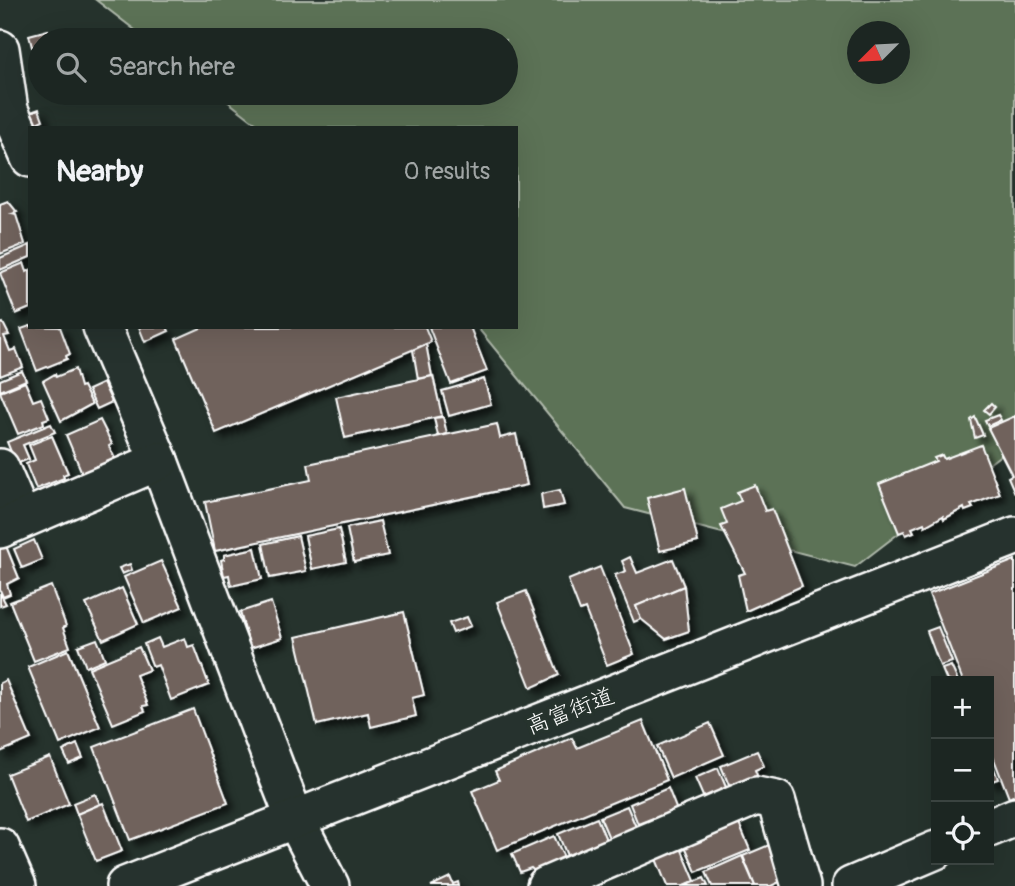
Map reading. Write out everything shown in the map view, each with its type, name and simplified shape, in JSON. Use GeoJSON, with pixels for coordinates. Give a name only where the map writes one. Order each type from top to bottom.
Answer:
{"type":"FeatureCollection","features":[{"type":"Feature","properties":{"kind":"street"},"geometry":{"type":"LineString","coordinates":[[0,50],[5,110],[28,154]]}},
{"type":"Feature","properties":{"kind":"street"},"geometry":{"type":"LineString","coordinates":[[103,329],[159,461],[295,818],[330,886]]}},
{"type":"Feature","properties":{"kind":"street"},"geometry":{"type":"LineString","coordinates":[[0,468],[11,524],[159,461]]}},
{"type":"Feature","properties":{"kind":"street","name":"高富街道"},"geometry":{"type":"LineString","coordinates":[[125,886],[1015,536]]}},
{"type":"Feature","properties":{"kind":"street"},"geometry":{"type":"LineString","coordinates":[[546,886],[756,796],[776,800],[801,886]]}},
{"type":"Feature","properties":{"kind":"street"},"geometry":{"type":"LineString","coordinates":[[994,826],[1015,817]]}},
{"type":"Feature","properties":{"kind":"street"},"geometry":{"type":"LineString","coordinates":[[0,847],[17,886]]}},
{"type":"Feature","properties":{"kind":"street"},"geometry":{"type":"LineString","coordinates":[[851,886],[931,852]]}},
{"type":"Feature","properties":{"kind":"green space"},"geometry":{"type":"Polygon","coordinates":[[[96,0],[1015,0],[1015,444],[855,567],[625,508],[479,329],[518,329],[518,126],[259,126],[232,105],[518,105],[518,28],[132,28],[96,0]]]}},
{"type":"Feature","properties":{"kind":"building"},"geometry":{"type":"Polygon","coordinates":[[[39,109],[43,120],[32,125],[28,113],[39,109]]]}},
{"type":"Feature","properties":{"kind":"building"},"geometry":{"type":"Polygon","coordinates":[[[8,201],[17,212],[12,214],[16,215],[25,244],[0,254],[0,204],[8,201]]]}},
{"type":"Feature","properties":{"kind":"building"},"geometry":{"type":"Polygon","coordinates":[[[28,246],[28,258],[0,270],[0,258],[28,246]]]}},
{"type":"Feature","properties":{"kind":"building"},"geometry":{"type":"Polygon","coordinates":[[[24,263],[28,271],[28,309],[16,314],[0,273],[24,263]]]}},
{"type":"Feature","properties":{"kind":"building"},"geometry":{"type":"Polygon","coordinates":[[[3,323],[9,335],[4,336],[10,351],[16,349],[23,367],[0,376],[0,324],[3,323]]]}},
{"type":"Feature","properties":{"kind":"building"},"geometry":{"type":"Polygon","coordinates":[[[28,327],[28,329],[61,329],[70,354],[66,356],[67,359],[37,371],[21,329],[28,327]]]}},
{"type":"Feature","properties":{"kind":"building"},"geometry":{"type":"Polygon","coordinates":[[[140,329],[168,329],[169,331],[145,342],[140,329]]]}},
{"type":"Feature","properties":{"kind":"building"},"geometry":{"type":"Polygon","coordinates":[[[198,329],[426,329],[431,342],[216,433],[176,339],[198,329]]]}},
{"type":"Feature","properties":{"kind":"building"},"geometry":{"type":"Polygon","coordinates":[[[430,329],[471,329],[487,371],[451,384],[430,329]]]}},
{"type":"Feature","properties":{"kind":"building"},"geometry":{"type":"Polygon","coordinates":[[[426,344],[432,376],[418,379],[413,350],[426,344]]]}},
{"type":"Feature","properties":{"kind":"building"},"geometry":{"type":"Polygon","coordinates":[[[75,369],[80,387],[83,386],[92,404],[61,421],[43,381],[55,374],[56,377],[75,369]]]}},
{"type":"Feature","properties":{"kind":"building"},"geometry":{"type":"Polygon","coordinates":[[[22,371],[26,380],[0,391],[0,380],[22,371]]]}},
{"type":"Feature","properties":{"kind":"building"},"geometry":{"type":"Polygon","coordinates":[[[433,376],[442,416],[345,438],[336,397],[433,376]]]}},
{"type":"Feature","properties":{"kind":"building"},"geometry":{"type":"Polygon","coordinates":[[[484,379],[491,404],[449,416],[442,391],[484,379]]]}},
{"type":"Feature","properties":{"kind":"building"},"geometry":{"type":"Polygon","coordinates":[[[25,382],[33,401],[41,398],[49,418],[43,420],[44,424],[18,434],[0,392],[25,382]]]}},
{"type":"Feature","properties":{"kind":"building"},"geometry":{"type":"Polygon","coordinates":[[[103,383],[112,402],[97,409],[88,390],[103,383]]]}},
{"type":"Feature","properties":{"kind":"building"},"geometry":{"type":"Polygon","coordinates":[[[991,403],[995,407],[989,414],[984,410],[991,403]]]}},
{"type":"Feature","properties":{"kind":"building"},"geometry":{"type":"Polygon","coordinates":[[[998,415],[1001,420],[988,426],[985,420],[998,415]]]}},
{"type":"Feature","properties":{"kind":"building"},"geometry":{"type":"Polygon","coordinates":[[[1015,416],[1015,493],[1008,477],[1012,475],[988,428],[1015,416]]]}},
{"type":"Feature","properties":{"kind":"building"},"geometry":{"type":"Polygon","coordinates":[[[443,417],[447,434],[438,436],[434,418],[443,417]]]}},
{"type":"Feature","properties":{"kind":"building"},"geometry":{"type":"Polygon","coordinates":[[[975,417],[983,435],[975,438],[971,420],[975,417]]]}},
{"type":"Feature","properties":{"kind":"building"},"geometry":{"type":"Polygon","coordinates":[[[100,420],[112,444],[109,446],[115,459],[82,473],[66,435],[100,420]]]}},
{"type":"Feature","properties":{"kind":"building"},"geometry":{"type":"Polygon","coordinates":[[[51,424],[55,432],[23,445],[29,459],[16,464],[7,442],[51,424]]]}},
{"type":"Feature","properties":{"kind":"building"},"geometry":{"type":"Polygon","coordinates":[[[497,424],[500,438],[516,434],[527,485],[215,551],[205,502],[311,480],[308,464],[497,424]]]}},
{"type":"Feature","properties":{"kind":"building"},"geometry":{"type":"Polygon","coordinates":[[[52,436],[68,473],[63,475],[64,478],[36,489],[26,464],[35,460],[29,445],[52,436]]]}},
{"type":"Feature","properties":{"kind":"building"},"geometry":{"type":"Polygon","coordinates":[[[981,445],[1000,494],[971,505],[973,508],[965,511],[964,508],[944,519],[943,516],[925,526],[924,523],[912,528],[914,532],[906,535],[904,531],[899,533],[879,484],[936,461],[934,458],[942,455],[944,459],[981,445]]]}},
{"type":"Feature","properties":{"kind":"building"},"geometry":{"type":"Polygon","coordinates":[[[755,485],[765,511],[772,509],[802,586],[746,611],[738,575],[745,573],[721,526],[727,524],[721,509],[741,501],[737,492],[755,485]]]}},
{"type":"Feature","properties":{"kind":"building"},"geometry":{"type":"Polygon","coordinates":[[[685,488],[698,542],[660,551],[647,498],[685,488]]]}},
{"type":"Feature","properties":{"kind":"building"},"geometry":{"type":"Polygon","coordinates":[[[560,490],[564,505],[543,509],[541,494],[560,490]]]}},
{"type":"Feature","properties":{"kind":"building"},"geometry":{"type":"Polygon","coordinates":[[[380,521],[388,555],[354,562],[347,528],[380,521]]]}},
{"type":"Feature","properties":{"kind":"building"},"geometry":{"type":"Polygon","coordinates":[[[339,529],[346,562],[312,569],[305,536],[339,529]]]}},
{"type":"Feature","properties":{"kind":"building"},"geometry":{"type":"Polygon","coordinates":[[[298,536],[306,571],[270,578],[263,544],[298,536]]]}},
{"type":"Feature","properties":{"kind":"building"},"geometry":{"type":"Polygon","coordinates":[[[34,540],[42,560],[22,568],[14,549],[34,540]]]}},
{"type":"Feature","properties":{"kind":"building"},"geometry":{"type":"Polygon","coordinates":[[[6,546],[19,578],[7,584],[10,594],[3,597],[0,590],[0,549],[6,546]]]}},
{"type":"Feature","properties":{"kind":"building"},"geometry":{"type":"Polygon","coordinates":[[[255,548],[262,579],[231,586],[229,575],[224,576],[221,560],[224,555],[255,548]]]}},
{"type":"Feature","properties":{"kind":"building"},"geometry":{"type":"Polygon","coordinates":[[[630,557],[637,573],[673,559],[684,586],[636,606],[641,619],[634,622],[615,575],[626,571],[622,561],[630,557]]]}},
{"type":"Feature","properties":{"kind":"building"},"geometry":{"type":"Polygon","coordinates":[[[1015,560],[1015,795],[1009,798],[994,759],[994,676],[961,676],[929,594],[1015,560]]]}},
{"type":"Feature","properties":{"kind":"building"},"geometry":{"type":"Polygon","coordinates":[[[161,561],[182,607],[144,623],[124,577],[161,561]]]}},
{"type":"Feature","properties":{"kind":"building"},"geometry":{"type":"Polygon","coordinates":[[[130,564],[132,570],[122,574],[119,568],[130,564]]]}},
{"type":"Feature","properties":{"kind":"building"},"geometry":{"type":"Polygon","coordinates":[[[600,567],[634,654],[607,665],[585,609],[580,611],[568,580],[600,567]]]}},
{"type":"Feature","properties":{"kind":"building"},"geometry":{"type":"Polygon","coordinates":[[[51,586],[66,626],[63,628],[70,647],[34,661],[10,602],[51,586]]]}},
{"type":"Feature","properties":{"kind":"building"},"geometry":{"type":"Polygon","coordinates":[[[684,586],[689,631],[666,639],[641,619],[636,606],[684,586]]]}},
{"type":"Feature","properties":{"kind":"building"},"geometry":{"type":"Polygon","coordinates":[[[122,588],[138,624],[103,640],[86,604],[122,588]]]}},
{"type":"Feature","properties":{"kind":"building"},"geometry":{"type":"Polygon","coordinates":[[[526,591],[559,675],[531,688],[497,602],[526,591]]]}},
{"type":"Feature","properties":{"kind":"building"},"geometry":{"type":"Polygon","coordinates":[[[0,593],[6,604],[0,606],[0,593]]]}},
{"type":"Feature","properties":{"kind":"building"},"geometry":{"type":"Polygon","coordinates":[[[271,602],[282,638],[250,648],[240,612],[271,602]]]}},
{"type":"Feature","properties":{"kind":"building"},"geometry":{"type":"Polygon","coordinates":[[[404,612],[424,695],[412,698],[416,716],[371,727],[368,713],[317,725],[296,637],[404,612]]]}},
{"type":"Feature","properties":{"kind":"building"},"geometry":{"type":"Polygon","coordinates":[[[467,617],[471,626],[453,633],[449,623],[467,617]]]}},
{"type":"Feature","properties":{"kind":"building"},"geometry":{"type":"Polygon","coordinates":[[[938,627],[952,662],[940,666],[927,631],[938,627]]]}},
{"type":"Feature","properties":{"kind":"building"},"geometry":{"type":"Polygon","coordinates":[[[158,638],[162,647],[185,638],[188,647],[194,645],[209,685],[171,700],[158,665],[153,667],[144,644],[158,638]]]}},
{"type":"Feature","properties":{"kind":"building"},"geometry":{"type":"Polygon","coordinates":[[[97,639],[105,659],[86,667],[78,646],[97,639]]]}},
{"type":"Feature","properties":{"kind":"building"},"geometry":{"type":"Polygon","coordinates":[[[139,647],[149,670],[136,675],[148,705],[143,706],[145,711],[113,724],[89,668],[139,647]]]}},
{"type":"Feature","properties":{"kind":"building"},"geometry":{"type":"Polygon","coordinates":[[[68,650],[100,727],[60,744],[28,667],[68,650]]]}},
{"type":"Feature","properties":{"kind":"building"},"geometry":{"type":"Polygon","coordinates":[[[951,666],[956,676],[945,676],[942,669],[951,666]]]}},
{"type":"Feature","properties":{"kind":"building"},"geometry":{"type":"Polygon","coordinates":[[[6,680],[31,739],[0,752],[0,683],[6,680]]]}},
{"type":"Feature","properties":{"kind":"building"},"geometry":{"type":"Polygon","coordinates":[[[193,709],[228,803],[130,840],[94,747],[193,709]]]}},
{"type":"Feature","properties":{"kind":"building"},"geometry":{"type":"Polygon","coordinates":[[[643,721],[667,780],[497,850],[472,791],[499,780],[495,771],[572,738],[577,748],[643,721]]]}},
{"type":"Feature","properties":{"kind":"building"},"geometry":{"type":"Polygon","coordinates":[[[710,723],[724,755],[671,778],[657,746],[710,723]]]}},
{"type":"Feature","properties":{"kind":"building"},"geometry":{"type":"Polygon","coordinates":[[[77,744],[83,758],[69,764],[63,751],[77,744]]]}},
{"type":"Feature","properties":{"kind":"building"},"geometry":{"type":"Polygon","coordinates":[[[757,751],[764,766],[755,770],[760,783],[733,795],[721,766],[757,751]]]}},
{"type":"Feature","properties":{"kind":"building"},"geometry":{"type":"Polygon","coordinates":[[[50,757],[69,804],[26,822],[7,774],[50,757]]]}},
{"type":"Feature","properties":{"kind":"building"},"geometry":{"type":"Polygon","coordinates":[[[718,768],[728,792],[705,801],[695,778],[718,768]]]}},
{"type":"Feature","properties":{"kind":"building"},"geometry":{"type":"Polygon","coordinates":[[[668,788],[679,816],[656,825],[653,818],[638,824],[630,804],[668,788]]]}},
{"type":"Feature","properties":{"kind":"building"},"geometry":{"type":"Polygon","coordinates":[[[95,794],[100,804],[77,814],[73,803],[95,794]]]}},
{"type":"Feature","properties":{"kind":"building"},"geometry":{"type":"Polygon","coordinates":[[[103,803],[122,851],[96,861],[77,814],[103,803]]]}},
{"type":"Feature","properties":{"kind":"building"},"geometry":{"type":"Polygon","coordinates":[[[627,806],[639,834],[612,845],[600,817],[627,806]]]}},
{"type":"Feature","properties":{"kind":"building"},"geometry":{"type":"Polygon","coordinates":[[[597,818],[609,847],[570,863],[558,834],[597,818]]]}},
{"type":"Feature","properties":{"kind":"building"},"geometry":{"type":"Polygon","coordinates":[[[737,819],[750,850],[696,872],[683,841],[737,819]]]}},
{"type":"Feature","properties":{"kind":"building"},"geometry":{"type":"Polygon","coordinates":[[[554,836],[567,864],[538,874],[531,868],[520,872],[512,854],[554,836]]]}},
{"type":"Feature","properties":{"kind":"building"},"geometry":{"type":"Polygon","coordinates":[[[679,843],[695,881],[684,886],[667,886],[654,854],[679,843]]]}},
{"type":"Feature","properties":{"kind":"building"},"geometry":{"type":"Polygon","coordinates":[[[769,845],[784,880],[771,886],[755,886],[743,856],[769,845]]]}},
{"type":"Feature","properties":{"kind":"building"},"geometry":{"type":"Polygon","coordinates":[[[742,856],[755,886],[712,886],[706,872],[742,856]]]}},
{"type":"Feature","properties":{"kind":"building"},"geometry":{"type":"Polygon","coordinates":[[[450,877],[453,884],[458,882],[459,886],[431,886],[450,877]]]}},
{"type":"Feature","properties":{"kind":"building"},"geometry":{"type":"Polygon","coordinates":[[[704,878],[708,886],[684,886],[704,878]]]}}]}
